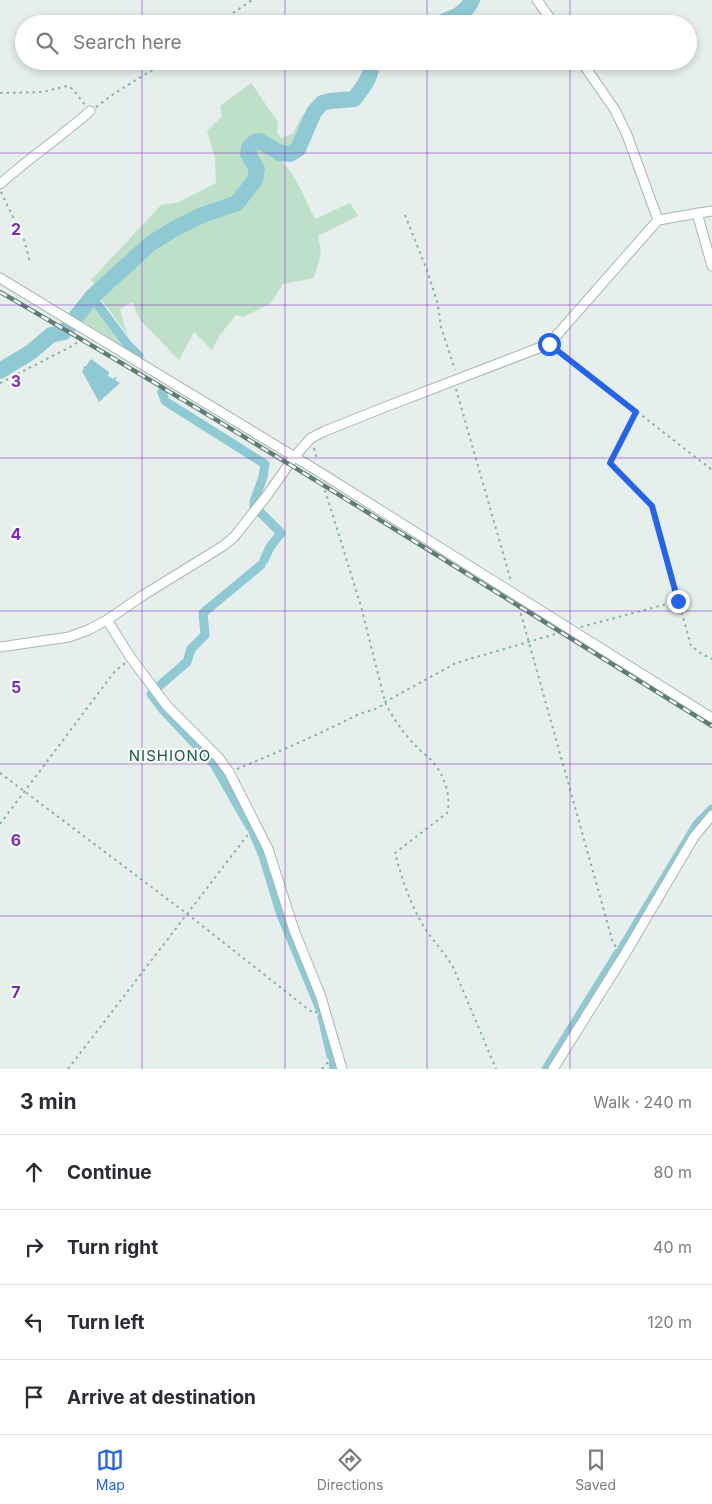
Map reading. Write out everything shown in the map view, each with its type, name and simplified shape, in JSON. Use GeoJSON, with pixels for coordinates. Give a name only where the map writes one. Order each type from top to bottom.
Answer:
{"type":"FeatureCollection","features":[{"type":"Feature","properties":{"kind":"street"},"geometry":{"type":"LineString","coordinates":[[537,0],[548,15]]}},
{"type":"Feature","properties":{"kind":"street"},"geometry":{"type":"LineString","coordinates":[[587,70],[615,110],[627,135],[658,220]]}},
{"type":"Feature","properties":{"kind":"street"},"geometry":{"type":"LineString","coordinates":[[0,184],[90,111]]}},
{"type":"Feature","properties":{"kind":"street"},"geometry":{"type":"LineString","coordinates":[[0,648],[69,638],[107,620],[223,546],[234,537],[294,457],[311,438],[352,420],[549,344],[658,220],[712,211]]}},
{"type":"Feature","properties":{"kind":"street"},"geometry":{"type":"LineString","coordinates":[[697,213],[712,266]]}},
{"type":"Feature","properties":{"kind":"street"},"geometry":{"type":"LineString","coordinates":[[0,278],[321,473],[712,718]]}},
{"type":"Feature","properties":{"kind":"street"},"geometry":{"type":"LineString","coordinates":[[107,620],[131,658],[167,706],[218,757],[229,772],[268,849],[294,930],[321,997],[342,1069]]}},
{"type":"Feature","properties":{"kind":"street"},"geometry":{"type":"LineString","coordinates":[[553,1069],[625,954],[694,837],[712,815]]}},
{"type":"Feature","properties":{"kind":"path"},"geometry":{"type":"LineString","coordinates":[[230,15],[252,0]]}},
{"type":"Feature","properties":{"kind":"path"},"geometry":{"type":"LineString","coordinates":[[0,93],[43,92],[67,86],[72,89],[90,111],[152,70]]}},
{"type":"Feature","properties":{"kind":"path"},"geometry":{"type":"LineString","coordinates":[[0,190],[25,242],[30,263]]}},
{"type":"Feature","properties":{"kind":"path"},"geometry":{"type":"LineString","coordinates":[[405,215],[428,273],[438,305],[441,327],[613,943],[615,947],[625,954]]}},
{"type":"Feature","properties":{"kind":"path"},"geometry":{"type":"LineString","coordinates":[[0,384],[74,345],[89,331]]}},
{"type":"Feature","properties":{"kind":"path"},"geometry":{"type":"LineString","coordinates":[[549,344],[712,470]]}},
{"type":"Feature","properties":{"kind":"path"},"geometry":{"type":"LineString","coordinates":[[636,412],[610,463],[652,506],[691,646],[712,659]]}},
{"type":"Feature","properties":{"kind":"path"},"geometry":{"type":"LineString","coordinates":[[311,438],[325,493],[361,606],[385,702],[389,711],[416,747],[433,762],[440,772],[449,798],[447,813],[395,853],[410,901],[425,928],[446,954],[454,969],[496,1069]]}},
{"type":"Feature","properties":{"kind":"path"},"geometry":{"type":"LineString","coordinates":[[229,772],[303,741],[360,714],[380,708],[385,702],[456,663],[571,629],[678,601]]}},
{"type":"Feature","properties":{"kind":"path"},"geometry":{"type":"LineString","coordinates":[[0,824],[115,672],[131,658]]}},
{"type":"Feature","properties":{"kind":"path"},"geometry":{"type":"LineString","coordinates":[[0,773],[313,1013],[324,1011]]}},
{"type":"Feature","properties":{"kind":"path"},"geometry":{"type":"LineString","coordinates":[[68,1069],[186,914],[250,832],[257,826]]}},
{"type":"Feature","properties":{"kind":"path"},"geometry":{"type":"LineString","coordinates":[[322,1069],[328,1062],[338,1058]]}},
{"type":"Feature","properties":{"kind":"green space"},"geometry":{"type":"Polygon","coordinates":[[[251,83],[278,122],[277,133],[282,138],[293,133],[303,114],[306,121],[297,142],[289,150],[259,138],[248,145],[246,153],[254,172],[250,182],[235,200],[167,228],[141,248],[98,288],[91,280],[161,205],[179,202],[216,183],[215,158],[207,131],[222,116],[220,106],[251,83]]]}},
{"type":"Feature","properties":{"kind":"green space"},"geometry":{"type":"Polygon","coordinates":[[[257,147],[268,151],[286,166],[299,186],[315,219],[350,203],[358,216],[318,236],[321,253],[314,278],[283,284],[270,304],[243,317],[236,315],[220,335],[212,350],[194,332],[179,360],[140,320],[132,302],[120,309],[127,334],[101,299],[125,275],[160,246],[183,231],[241,207],[259,183],[262,174],[260,161],[255,155],[257,147]]]}},
{"type":"Feature","properties":{"kind":"green space"},"geometry":{"type":"Polygon","coordinates":[[[93,305],[125,349],[80,319],[93,305]]]}},
{"type":"Feature","properties":{"kind":"water"},"geometry":{"type":"Polygon","coordinates":[[[91,359],[109,372],[108,376],[113,379],[117,378],[115,380],[120,383],[99,402],[82,371],[83,367],[91,359]]]}},
{"type":"Feature","properties":{"kind":"waterway"},"geometry":{"type":"LineString","coordinates":[[458,15],[466,9],[472,0]]}},
{"type":"Feature","properties":{"kind":"waterway"},"geometry":{"type":"LineString","coordinates":[[0,371],[31,352],[51,335],[64,332],[92,297],[150,244],[200,216],[237,203],[255,180],[257,169],[248,154],[249,148],[255,142],[260,141],[280,153],[290,154],[298,149],[314,112],[322,103],[354,99],[364,86],[370,70]]}},
{"type":"Feature","properties":{"kind":"waterway"},"geometry":{"type":"LineString","coordinates":[[92,297],[127,344],[139,356]]}},
{"type":"Feature","properties":{"kind":"waterway"},"geometry":{"type":"LineString","coordinates":[[162,392],[165,401],[265,464],[254,506]]}},
{"type":"Feature","properties":{"kind":"waterway"},"geometry":{"type":"LineString","coordinates":[[261,513],[281,533],[270,547],[264,560]]}},
{"type":"Feature","properties":{"kind":"waterway"},"geometry":{"type":"LineString","coordinates":[[158,687],[187,662],[191,649],[205,635],[203,613],[261,565]]}},
{"type":"Feature","properties":{"kind":"waterway"},"geometry":{"type":"LineString","coordinates":[[151,694],[163,710],[214,764],[250,827]]}},
{"type":"Feature","properties":{"kind":"waterway"},"geometry":{"type":"LineString","coordinates":[[622,948],[697,824],[712,809]]}},
{"type":"Feature","properties":{"kind":"waterway"},"geometry":{"type":"LineString","coordinates":[[253,832],[263,856],[281,915],[320,1009]]}},
{"type":"Feature","properties":{"kind":"waterway"},"geometry":{"type":"LineString","coordinates":[[546,1069],[618,953]]}},
{"type":"Feature","properties":{"kind":"waterway"},"geometry":{"type":"LineString","coordinates":[[322,1017],[331,1056]]}},
{"type":"Feature","properties":{"kind":"waterway"},"geometry":{"type":"LineString","coordinates":[[333,1063],[334,1069]]}},
{"type":"Feature","properties":{"kind":"railway"},"geometry":{"type":"LineString","coordinates":[[0,292],[269,452],[712,726]]}},
{"type":"Feature","properties":{"kind":"district","name":"NISHIONO"},"geometry":{"type":"Point","coordinates":[170,756]}},
{"type":"Feature","properties":{"kind":"route"},"geometry":{"type":"LineString","coordinates":[[549,344],[636,412],[610,463],[652,506],[678,601]]}}]}
